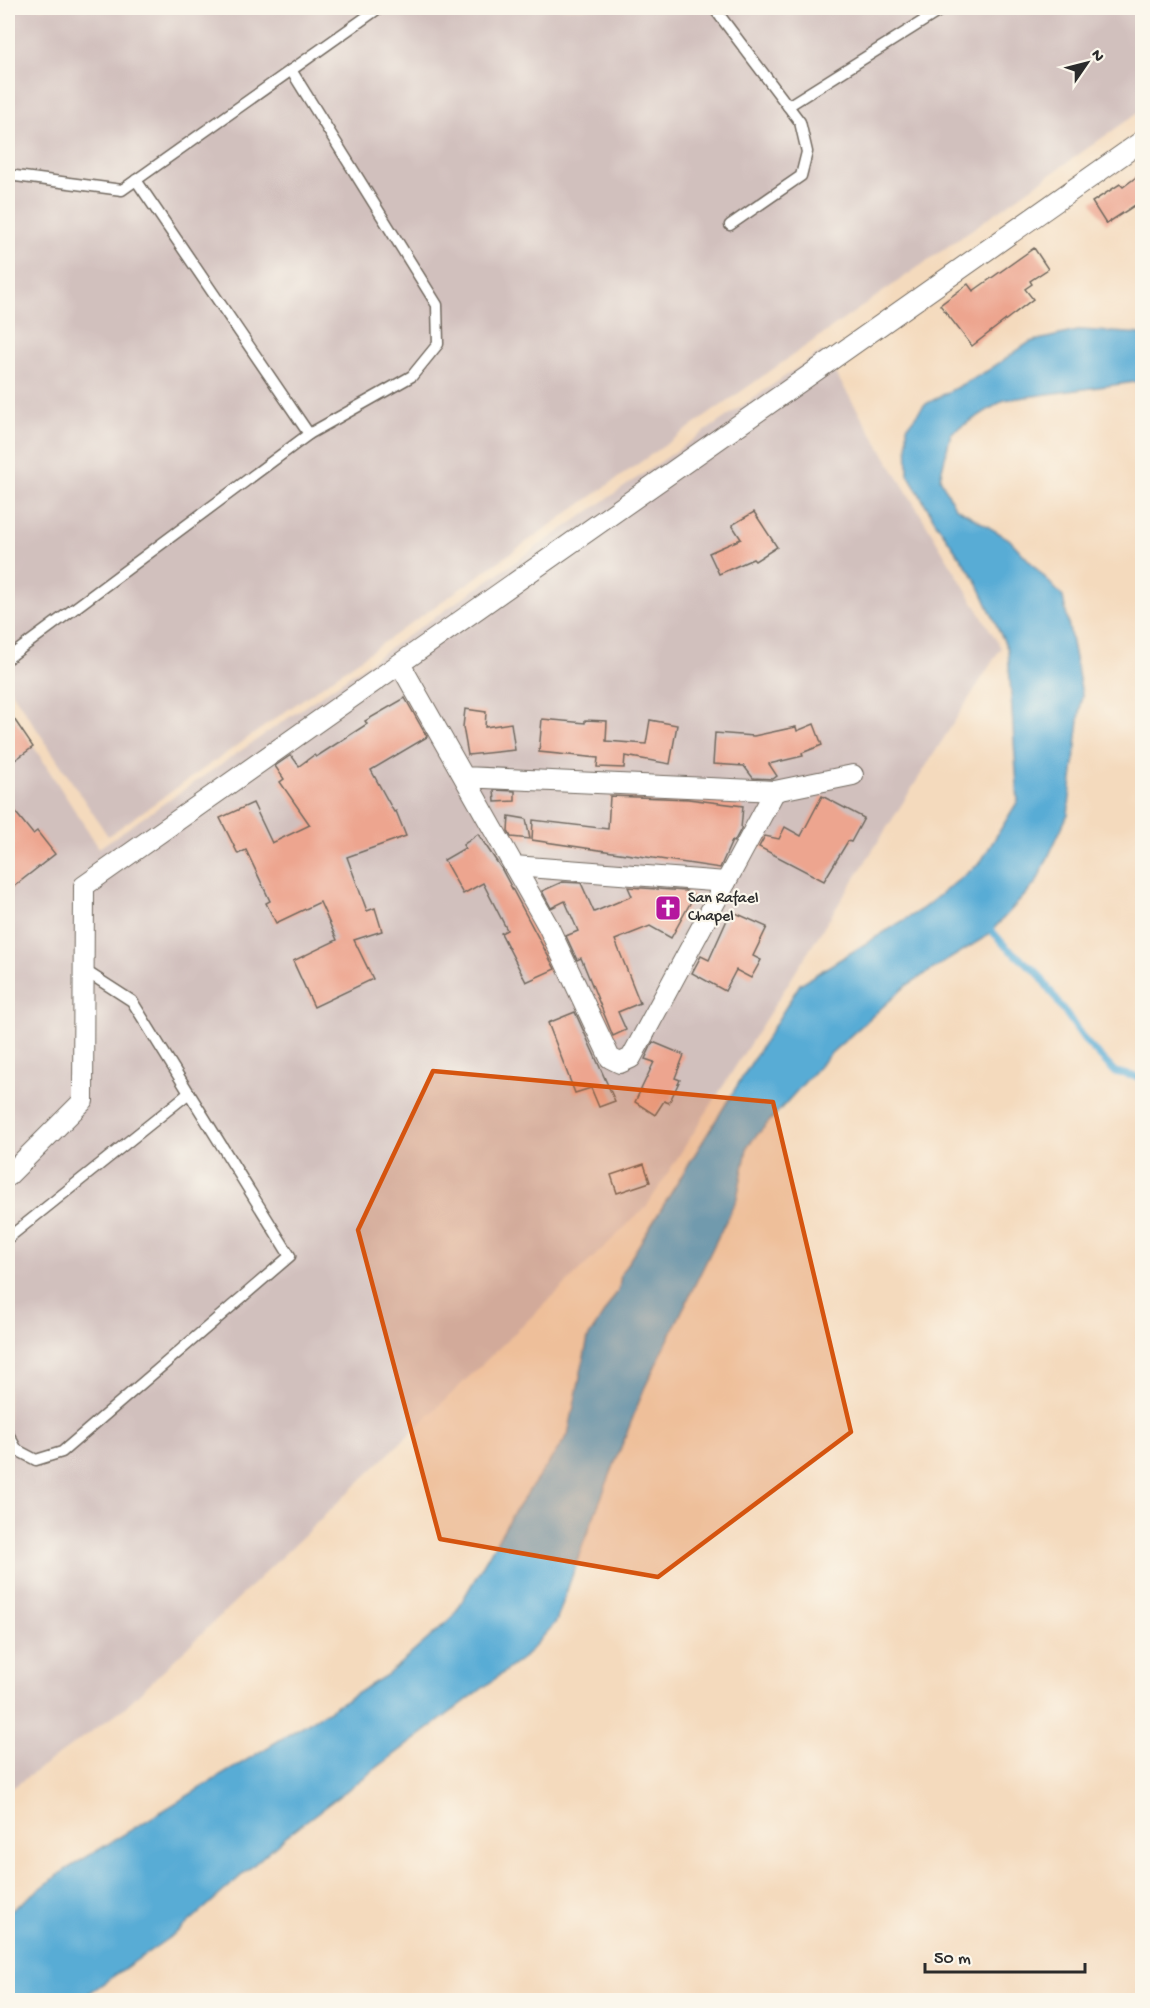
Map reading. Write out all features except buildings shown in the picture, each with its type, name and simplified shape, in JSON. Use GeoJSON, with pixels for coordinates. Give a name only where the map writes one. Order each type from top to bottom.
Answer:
{"type":"FeatureCollection","features":[{"type":"Feature","properties":{"kind":"street"},"geometry":{"type":"LineString","coordinates":[[8,1176],[83,1101],[84,886],[1143,141]]}},
{"type":"Feature","properties":{"kind":"street"},"geometry":{"type":"LineString","coordinates":[[400,664],[549,926],[610,1058],[620,1063],[632,1058],[775,791]]}},
{"type":"Feature","properties":{"kind":"street"},"geometry":{"type":"LineString","coordinates":[[464,777],[775,791],[853,775]]}},
{"type":"Feature","properties":{"kind":"street"},"geometry":{"type":"LineString","coordinates":[[514,866],[726,882]]}},
{"type":"Feature","properties":{"kind":"lane"},"geometry":{"type":"LineString","coordinates":[[8,175],[122,190],[380,8]]}},
{"type":"Feature","properties":{"kind":"lane"},"geometry":{"type":"LineString","coordinates":[[714,8],[800,122],[807,152],[801,176],[730,225]]}},
{"type":"Feature","properties":{"kind":"lane"},"geometry":{"type":"LineString","coordinates":[[788,106],[944,8]]}},
{"type":"Feature","properties":{"kind":"lane"},"geometry":{"type":"LineString","coordinates":[[8,658],[309,434],[412,376],[438,344],[437,305],[291,70]]}},
{"type":"Feature","properties":{"kind":"lane"},"geometry":{"type":"LineString","coordinates":[[136,180],[309,434]]}},
{"type":"Feature","properties":{"kind":"lane"},"geometry":{"type":"LineString","coordinates":[[8,1434],[17,1450],[36,1460],[62,1452],[290,1256],[132,1001],[84,970]]}},
{"type":"Feature","properties":{"kind":"lane"},"geometry":{"type":"LineString","coordinates":[[8,1238],[189,1093]]}},
{"type":"Feature","properties":{"kind":"highlighted area"},"geometry":{"type":"Polygon","coordinates":[[[433,1071],[773,1102],[851,1432],[658,1577],[440,1539],[358,1230],[433,1071]]]}},
{"type":"Feature","properties":{"kind":"shaded area"},"geometry":{"type":"Polygon","coordinates":[[[8,8],[1142,8],[1142,110],[108,836],[8,686],[8,8]]]}},
{"type":"Feature","properties":{"kind":"shaded area"},"geometry":{"type":"Polygon","coordinates":[[[822,351],[1001,648],[647,1206],[123,1709],[8,1791],[8,707],[99,848],[822,351]]]}},
{"type":"Feature","properties":{"kind":"water"},"geometry":{"type":"Polygon","coordinates":[[[1081,330],[1142,334],[1142,381],[1004,400],[951,433],[940,478],[955,507],[1009,539],[1063,597],[1082,694],[1068,814],[1036,883],[987,936],[907,985],[830,1054],[748,1145],[737,1198],[644,1389],[583,1544],[556,1622],[524,1657],[286,1836],[180,1930],[79,2000],[8,2000],[8,1913],[65,1870],[387,1675],[453,1617],[512,1515],[568,1435],[588,1338],[619,1289],[621,1274],[800,984],[922,909],[980,863],[1018,801],[1008,650],[976,580],[935,521],[908,474],[907,427],[924,405],[987,371],[1030,342],[1081,330]]]}},
{"type":"Feature","properties":{"kind":"waterway"},"geometry":{"type":"LineString","coordinates":[[986,924],[1006,947],[1037,972],[1086,1042],[1115,1072],[1142,1078]]}},
{"type":"Feature","properties":{"kind":"place","name":"San Rafael Chapel"},"geometry":{"type":"Point","coordinates":[668,908]}}]}
